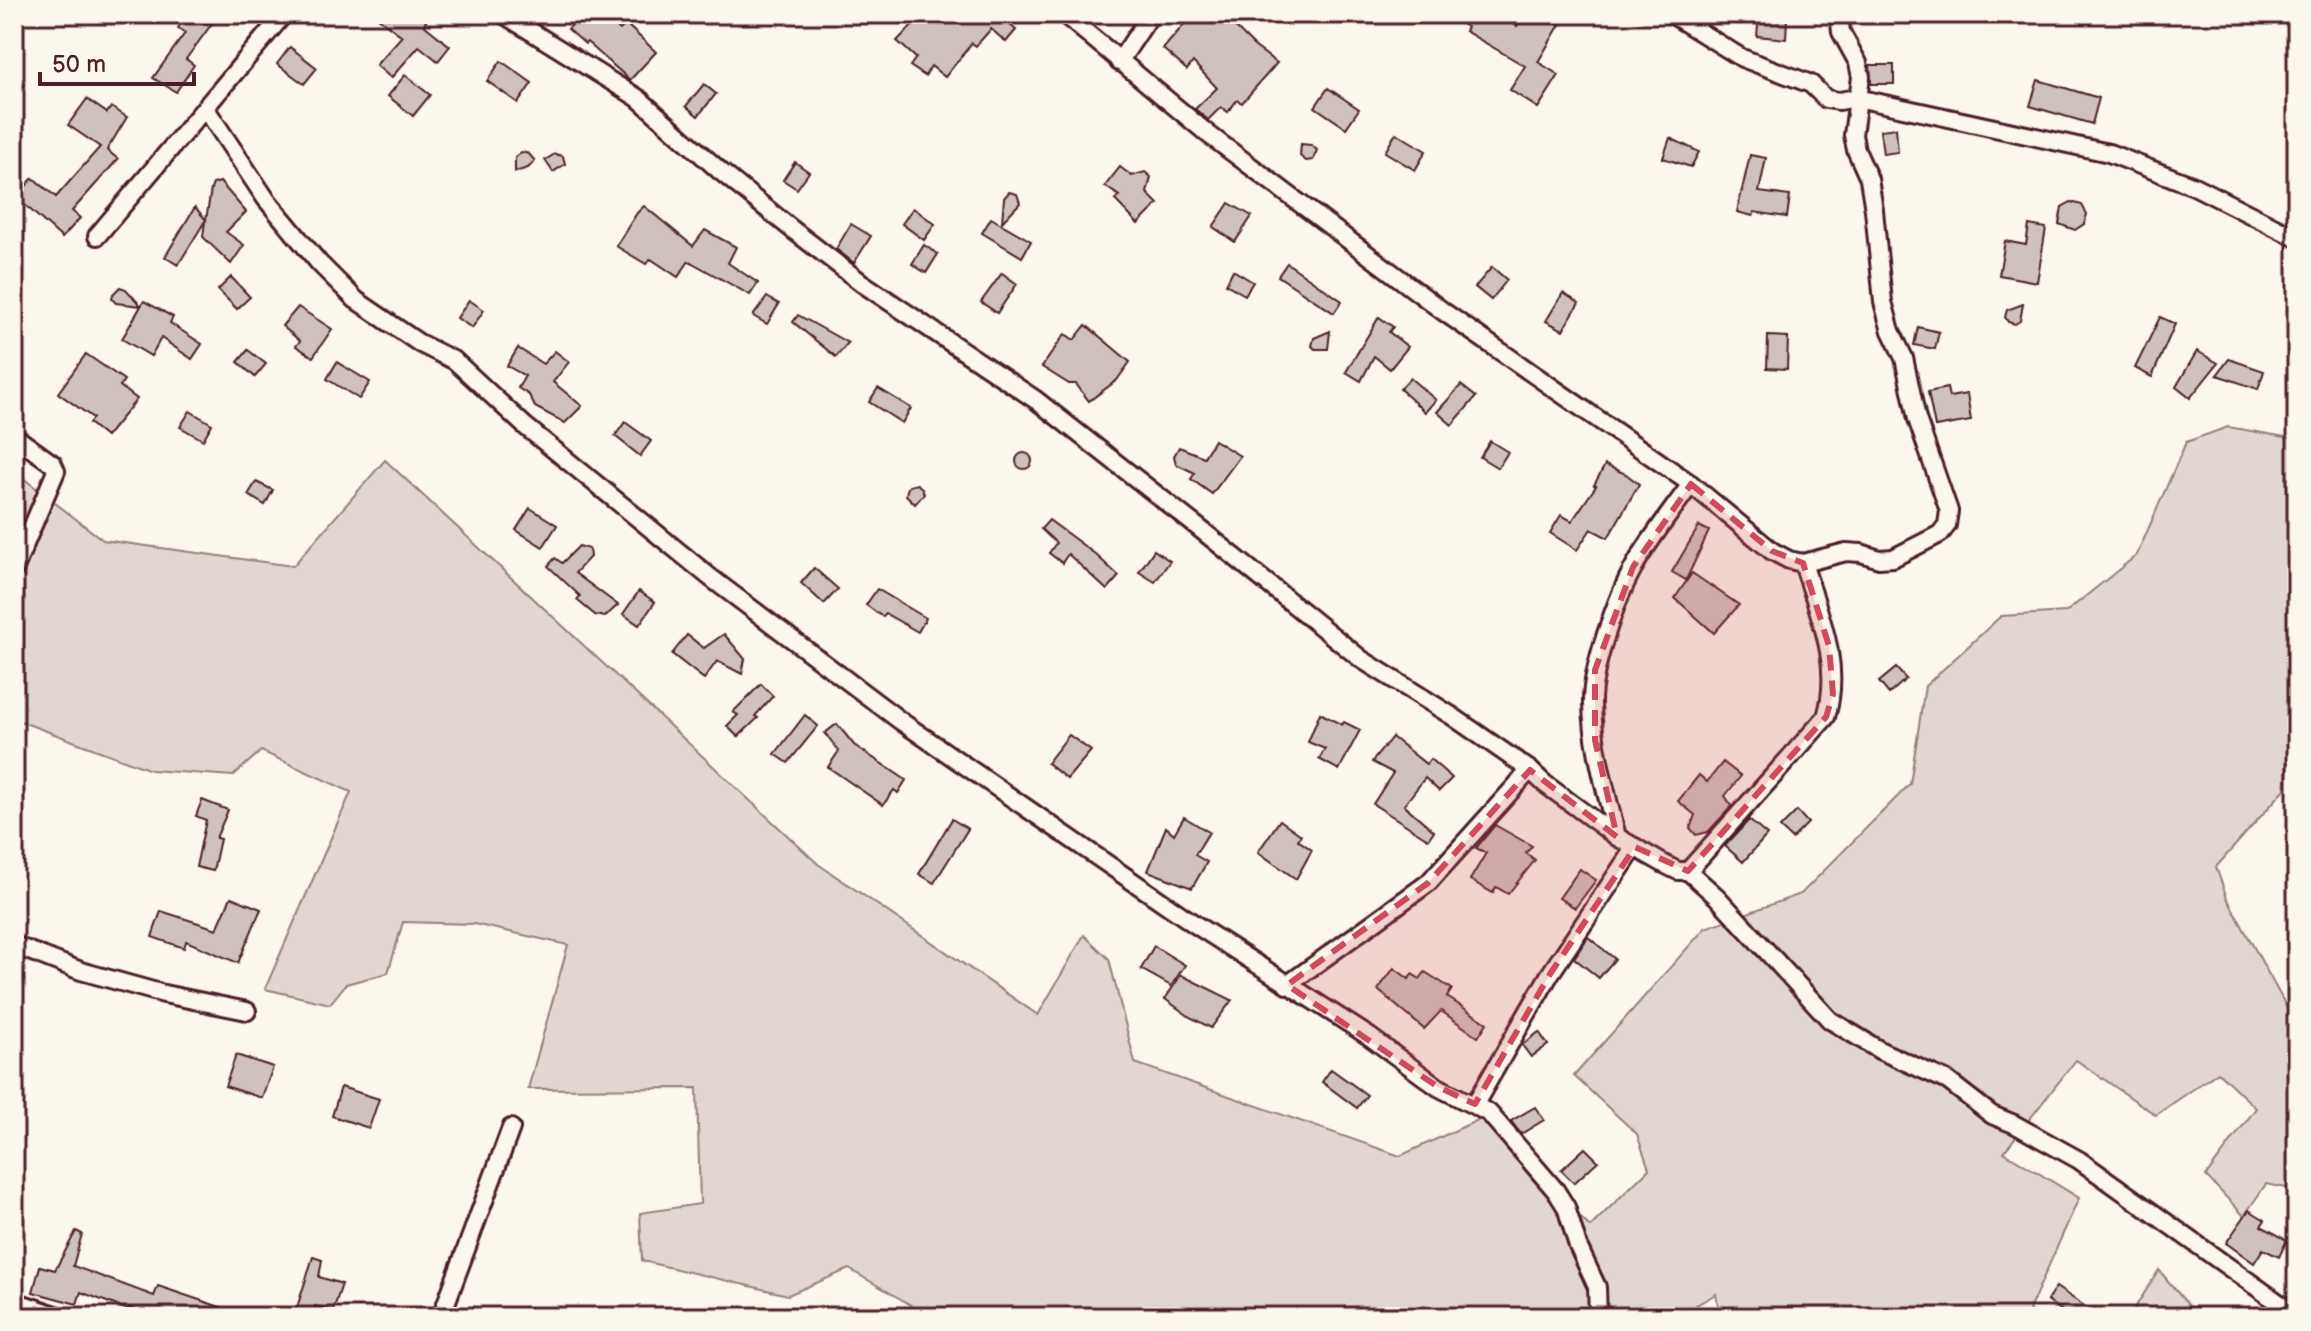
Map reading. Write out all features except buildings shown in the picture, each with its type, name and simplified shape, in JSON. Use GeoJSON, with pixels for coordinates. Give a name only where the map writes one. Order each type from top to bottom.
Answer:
{"type":"FeatureCollection","features":[{"type":"Feature","properties":{"kind":"street"},"geometry":{"type":"LineString","coordinates":[[97,236],[284,14]]}},
{"type":"Feature","properties":{"kind":"street"},"geometry":{"type":"LineString","coordinates":[[1064,14],[1208,134],[1444,312],[1691,484],[1772,551],[1803,563],[1846,552],[1879,559],[1893,558],[1940,534],[1947,525],[1949,511],[1917,419],[1904,358],[1891,331],[1883,302],[1869,179],[1853,135],[1861,77],[1858,63],[1841,32],[1839,14]]}},
{"type":"Feature","properties":{"kind":"street"},"geometry":{"type":"LineString","coordinates":[[1119,62],[1151,14]]}},
{"type":"Feature","properties":{"kind":"street"},"geometry":{"type":"LineString","coordinates":[[1671,14],[1742,58],[1811,84],[1826,99],[1839,101],[1857,98],[2109,153],[2194,186],[2297,238]]}},
{"type":"Feature","properties":{"kind":"street"},"geometry":{"type":"LineString","coordinates":[[511,16],[638,98],[720,171],[793,230],[862,283],[1036,400],[1361,659],[1530,770],[1617,837],[1678,871],[1688,871],[1717,897],[1830,1020],[1881,1051],[1948,1081],[1992,1115],[2079,1160],[2297,1316]]}},
{"type":"Feature","properties":{"kind":"street"},"geometry":{"type":"LineString","coordinates":[[206,109],[266,199],[319,263],[356,300],[419,343],[455,361],[525,426],[711,578],[891,713],[1193,923],[1370,1037],[1438,1087],[1489,1113],[1561,1199],[1597,1287],[1598,1317]]}},
{"type":"Feature","properties":{"kind":"street"},"geometry":{"type":"LineString","coordinates":[[14,436],[53,464],[56,471],[14,570]]}},
{"type":"Feature","properties":{"kind":"street"},"geometry":{"type":"LineString","coordinates":[[1617,837],[1595,740],[1592,703],[1595,670],[1603,641],[1633,567],[1691,484]]}},
{"type":"Feature","properties":{"kind":"street"},"geometry":{"type":"LineString","coordinates":[[1688,871],[1826,717],[1833,694],[1829,646],[1803,563]]}},
{"type":"Feature","properties":{"kind":"street"},"geometry":{"type":"LineString","coordinates":[[1287,985],[1428,883],[1530,770]]}},
{"type":"Feature","properties":{"kind":"street"},"geometry":{"type":"LineString","coordinates":[[1475,1104],[1550,974],[1635,847]]}},
{"type":"Feature","properties":{"kind":"street"},"geometry":{"type":"LineString","coordinates":[[14,945],[81,971],[164,994],[247,1011]]}},
{"type":"Feature","properties":{"kind":"street"},"geometry":{"type":"LineString","coordinates":[[441,1317],[511,1128]]}},
{"type":"Feature","properties":{"kind":"street"},"geometry":{"type":"LineString","coordinates":[[14,1301],[62,1317]]}},
{"type":"Feature","properties":{"kind":"highlighted area"},"geometry":{"type":"Polygon","coordinates":[[[1691,484],[1772,551],[1803,563],[1829,646],[1833,694],[1826,717],[1688,871],[1635,847],[1550,974],[1475,1104],[1438,1087],[1287,985],[1428,883],[1530,770],[1617,837],[1595,740],[1595,670],[1633,567],[1691,484]]]}},
{"type":"Feature","properties":{"kind":"shaded area"},"geometry":{"type":"Polygon","coordinates":[[[2228,427],[2297,439],[2297,720],[2293,718],[2285,789],[2216,867],[2227,898],[2297,1026],[2297,1190],[2266,1184],[2244,1216],[2206,1176],[2256,1108],[2218,1072],[2156,1115],[2076,1060],[2004,1152],[2079,1198],[2029,1310],[2038,1317],[1720,1317],[1716,1294],[1675,1317],[904,1317],[911,1305],[849,1269],[788,1295],[642,1261],[640,1213],[700,1204],[697,1088],[528,1089],[568,945],[474,924],[403,922],[388,973],[346,984],[330,1004],[265,989],[351,792],[261,751],[233,776],[151,770],[14,719],[14,471],[103,540],[293,566],[385,460],[818,864],[1038,1015],[1084,935],[1109,959],[1135,1063],[1400,1156],[1480,1119],[1590,1227],[1649,1169],[1637,1134],[1574,1076],[1705,928],[1801,894],[1910,784],[1925,686],[2001,616],[2066,612],[2137,555],[2186,442],[2228,427]]]}},
{"type":"Feature","properties":{"kind":"shaded area"},"geometry":{"type":"Polygon","coordinates":[[[2159,1270],[2198,1317],[2129,1317],[2159,1270]]]}}]}
